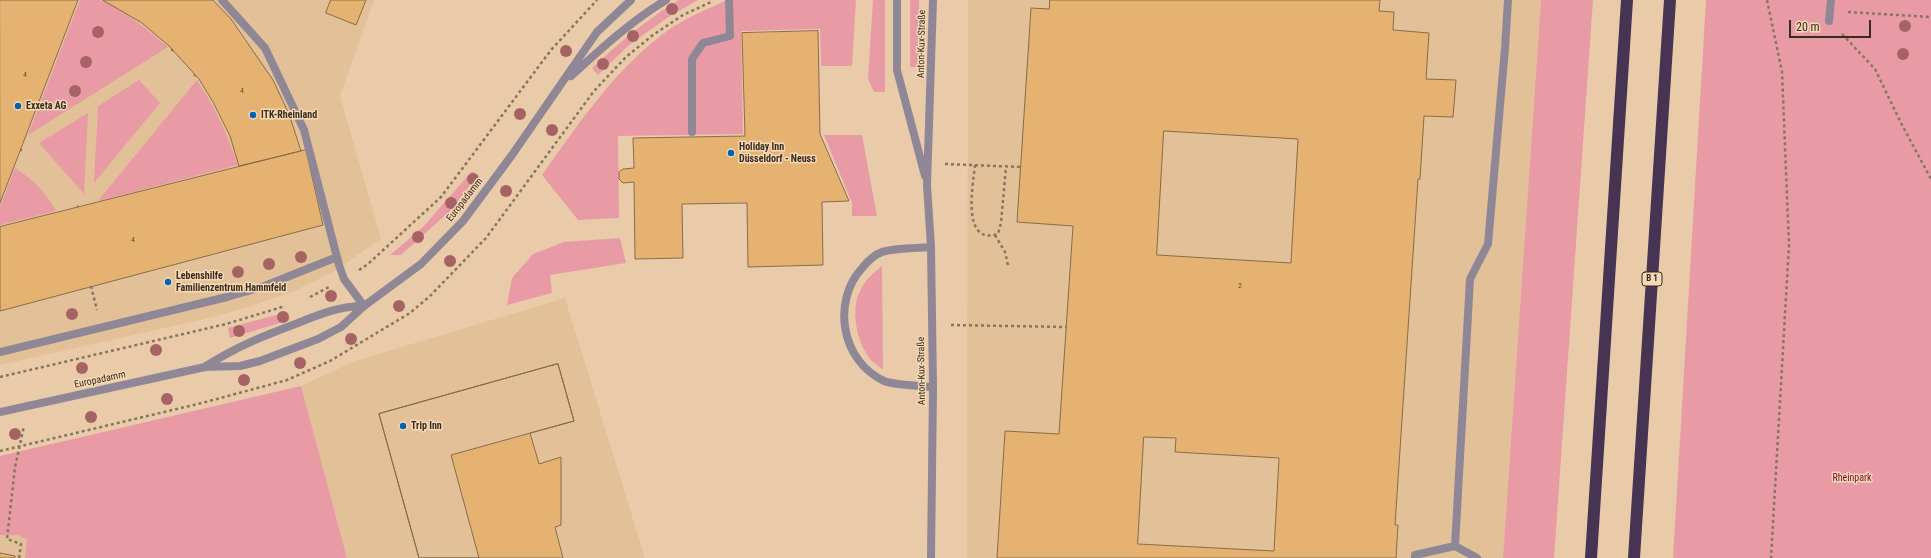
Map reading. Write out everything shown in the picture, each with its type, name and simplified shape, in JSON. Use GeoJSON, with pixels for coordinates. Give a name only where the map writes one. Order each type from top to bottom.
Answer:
{"type":"FeatureCollection","features":[{"type":"Feature","properties":{"kind":"highway"},"geometry":{"type":"LineString","coordinates":[[1591,558],[1627,0]]}},
{"type":"Feature","properties":{"kind":"highway","name":"B 1"},"geometry":{"type":"LineString","coordinates":[[1634,558],[1670,0]]}},
{"type":"Feature","properties":{"kind":"street"},"geometry":{"type":"LineString","coordinates":[[222,0],[265,48],[304,130],[344,280],[364,306]]}},
{"type":"Feature","properties":{"kind":"street","name":"Europadamm"},"geometry":{"type":"LineString","coordinates":[[0,412],[205,367],[240,366],[260,361],[318,339],[341,327],[364,306],[421,264],[463,221],[512,155],[597,32],[631,0]]}},
{"type":"Feature","properties":{"kind":"street","name":"Europadamm"},"geometry":{"type":"LineString","coordinates":[[560,86],[609,42],[648,10],[666,0]]}},
{"type":"Feature","properties":{"kind":"street"},"geometry":{"type":"LineString","coordinates":[[692,132],[692,59],[704,43],[730,36],[729,0]]}},
{"type":"Feature","properties":{"kind":"street","name":"Anton-Kux-Straße"},"geometry":{"type":"LineString","coordinates":[[896,0],[897,70],[927,185]]}},
{"type":"Feature","properties":{"kind":"street","name":"Anton-Kux-Straße"},"geometry":{"type":"LineString","coordinates":[[931,558],[933,387],[927,185],[933,0]]}},
{"type":"Feature","properties":{"kind":"street"},"geometry":{"type":"LineString","coordinates":[[1456,546],[1470,279],[1488,244],[1508,0]]}},
{"type":"Feature","properties":{"kind":"street"},"geometry":{"type":"LineString","coordinates":[[1829,21],[1831,0]]}},
{"type":"Feature","properties":{"kind":"street"},"geometry":{"type":"LineString","coordinates":[[930,247],[882,252],[870,260],[858,272],[849,286],[844,300],[843,319],[848,341],[853,351],[870,371],[885,381],[933,387]]}},
{"type":"Feature","properties":{"kind":"street"},"geometry":{"type":"LineString","coordinates":[[0,352],[227,297],[262,287],[337,257]]}},
{"type":"Feature","properties":{"kind":"street","name":"Europadamm"},"geometry":{"type":"LineString","coordinates":[[205,367],[247,342],[333,309],[349,306],[364,306]]}},
{"type":"Feature","properties":{"kind":"street"},"geometry":{"type":"LineString","coordinates":[[1415,558],[1415,555],[1456,546],[1477,558]]}},
{"type":"Feature","properties":{"kind":"path"},"geometry":{"type":"LineString","coordinates":[[1768,0],[1782,72],[1789,245],[1772,558]]}},
{"type":"Feature","properties":{"kind":"path"},"geometry":{"type":"LineString","coordinates":[[1830,11],[1931,17]]}},
{"type":"Feature","properties":{"kind":"path"},"geometry":{"type":"LineString","coordinates":[[1829,21],[1875,69],[1901,123],[1931,179]]}},
{"type":"Feature","properties":{"kind":"path"},"geometry":{"type":"LineString","coordinates":[[928,164],[1021,167]]}},
{"type":"Feature","properties":{"kind":"path"},"geometry":{"type":"LineString","coordinates":[[975,165],[972,217],[975,228],[982,235],[990,237],[998,234],[1001,223],[1006,167]]}},
{"type":"Feature","properties":{"kind":"path"},"geometry":{"type":"LineString","coordinates":[[995,235],[1005,252],[1008,266]]}},
{"type":"Feature","properties":{"kind":"path"},"geometry":{"type":"LineString","coordinates":[[932,324],[1066,327]]}},
{"type":"Feature","properties":{"kind":"path"},"geometry":{"type":"LineString","coordinates":[[19,558],[21,544],[7,538],[15,467],[28,406]]}},
{"type":"Feature","properties":{"kind":"shaded area"},"geometry":{"type":"Polygon","coordinates":[[[0,0],[374,0],[340,96],[381,239],[331,273],[294,291],[249,307],[205,319],[0,365],[0,0]]]}},
{"type":"Feature","properties":{"kind":"shaded area"},"geometry":{"type":"Polygon","coordinates":[[[968,0],[1541,0],[1503,558],[967,558],[968,0]]]}},
{"type":"Feature","properties":{"kind":"shaded area"},"geometry":{"type":"Polygon","coordinates":[[[565,298],[645,558],[347,558],[301,386],[355,361],[565,298]]]}},
{"type":"Feature","properties":{"kind":"shaded area"},"geometry":{"type":"Polygon","coordinates":[[[0,535],[18,535],[27,540],[25,558],[0,558],[0,535]]]}},
{"type":"Feature","properties":{"kind":"green space"},"geometry":{"type":"Polygon","coordinates":[[[80,0],[99,0],[116,7],[126,13],[168,47],[28,135],[80,0]]]}},
{"type":"Feature","properties":{"kind":"green space"},"geometry":{"type":"Polygon","coordinates":[[[679,0],[698,0],[670,16],[629,45],[598,75],[592,68],[634,32],[679,0]]]}},
{"type":"Feature","properties":{"kind":"green space"},"geometry":{"type":"Polygon","coordinates":[[[727,0],[856,0],[852,66],[821,66],[820,29],[741,31],[743,134],[618,136],[619,218],[578,220],[542,175],[600,96],[633,60],[670,29],[698,13],[727,0]]]}},
{"type":"Feature","properties":{"kind":"green space"},"geometry":{"type":"Polygon","coordinates":[[[873,0],[885,0],[885,92],[874,92],[868,79],[873,0]]]}},
{"type":"Feature","properties":{"kind":"green space"},"geometry":{"type":"Polygon","coordinates":[[[910,0],[919,0],[918,67],[910,67],[910,0]]]}},
{"type":"Feature","properties":{"kind":"green space"},"geometry":{"type":"Polygon","coordinates":[[[1541,0],[1593,0],[1554,558],[1503,558],[1541,0]]]}},
{"type":"Feature","properties":{"kind":"green space","name":"Rheinpark"},"geometry":{"type":"Polygon","coordinates":[[[1706,0],[1931,0],[1931,558],[1673,558],[1706,0]]]}},
{"type":"Feature","properties":{"kind":"green space"},"geometry":{"type":"Polygon","coordinates":[[[139,80],[160,103],[94,183],[98,106],[139,80]]]}},
{"type":"Feature","properties":{"kind":"green space"},"geometry":{"type":"Polygon","coordinates":[[[197,80],[220,121],[238,165],[98,201],[197,80]]]}},
{"type":"Feature","properties":{"kind":"green space"},"geometry":{"type":"Polygon","coordinates":[[[88,113],[84,194],[39,143],[88,113]]]}},
{"type":"Feature","properties":{"kind":"green space"},"geometry":{"type":"Polygon","coordinates":[[[824,135],[862,135],[877,216],[852,216],[852,203],[824,135]]]}},
{"type":"Feature","properties":{"kind":"green space"},"geometry":{"type":"Polygon","coordinates":[[[15,168],[28,177],[38,187],[48,198],[56,211],[0,225],[0,207],[15,168]]]}},
{"type":"Feature","properties":{"kind":"green space"},"geometry":{"type":"Polygon","coordinates":[[[472,171],[478,175],[450,211],[401,255],[390,255],[423,227],[472,171]]]}},
{"type":"Feature","properties":{"kind":"green space"},"geometry":{"type":"Polygon","coordinates":[[[620,238],[626,263],[550,275],[552,293],[507,305],[512,278],[533,254],[564,242],[620,238]]]}},
{"type":"Feature","properties":{"kind":"green space"},"geometry":{"type":"Polygon","coordinates":[[[882,266],[883,370],[871,360],[866,353],[856,327],[855,317],[857,299],[864,283],[882,266]]]}},
{"type":"Feature","properties":{"kind":"green space"},"geometry":{"type":"Polygon","coordinates":[[[287,312],[290,320],[230,338],[228,328],[287,312]]]}},
{"type":"Feature","properties":{"kind":"green space"},"geometry":{"type":"Polygon","coordinates":[[[301,386],[347,558],[25,558],[27,540],[18,535],[0,535],[0,456],[301,386]]]}},
{"type":"Feature","properties":{"kind":"building"},"geometry":{"type":"Polygon","coordinates":[[[0,0],[78,0],[0,203],[0,0]]]}},
{"type":"Feature","properties":{"kind":"building"},"geometry":{"type":"Polygon","coordinates":[[[103,0],[213,0],[231,19],[273,80],[289,114],[301,151],[239,166],[230,136],[213,102],[199,79],[169,46],[142,23],[103,0]]]}},
{"type":"Feature","properties":{"kind":"building"},"geometry":{"type":"Polygon","coordinates":[[[331,0],[366,0],[356,25],[326,13],[331,0]]]}},
{"type":"Feature","properties":{"kind":"building"},"geometry":{"type":"Polygon","coordinates":[[[1050,0],[1380,0],[1379,11],[1394,12],[1393,30],[1429,33],[1426,79],[1456,80],[1453,117],[1424,116],[1420,179],[1418,179],[1395,525],[1398,525],[1396,558],[997,558],[1005,431],[1059,434],[1073,226],[1017,222],[1031,8],[1049,9],[1050,0]],[[1164,131],[1157,255],[1291,263],[1298,139],[1164,131]],[[1144,437],[1138,544],[1274,551],[1279,458],[1175,452],[1176,438],[1144,437]]]}},
{"type":"Feature","properties":{"kind":"building","name":"Holiday Inn Düsseldorf - Neuss"},"geometry":{"type":"Polygon","coordinates":[[[818,31],[820,134],[849,201],[822,202],[823,265],[748,267],[747,203],[682,204],[683,258],[635,259],[634,182],[623,183],[619,179],[619,172],[623,169],[634,168],[633,138],[745,136],[742,33],[818,31]]]}},
{"type":"Feature","properties":{"kind":"building"},"geometry":{"type":"Polygon","coordinates":[[[306,150],[323,225],[0,311],[0,227],[306,150]]]}},
{"type":"Feature","properties":{"kind":"building"},"geometry":{"type":"Polygon","coordinates":[[[558,364],[574,421],[530,433],[539,464],[561,457],[561,525],[555,527],[563,558],[419,558],[379,414],[558,364]]]}},
{"type":"Feature","properties":{"kind":"building"},"geometry":{"type":"Polygon","coordinates":[[[558,364],[574,421],[451,455],[479,558],[419,558],[379,414],[558,364]]]}},
{"type":"Feature","properties":{"kind":"building"},"geometry":{"type":"Polygon","coordinates":[[[0,553],[15,556],[15,558],[0,558],[0,553]]]}},
{"type":"Feature","properties":{"kind":"place","name":"Exxeta AG"},"geometry":{"type":"Point","coordinates":[18,106]}},
{"type":"Feature","properties":{"kind":"place","name":"ITK-Rheinland"},"geometry":{"type":"Point","coordinates":[253,115]}},
{"type":"Feature","properties":{"kind":"place","name":"Holiday Inn Düsseldorf - Neuss"},"geometry":{"type":"Point","coordinates":[731,153]}},
{"type":"Feature","properties":{"kind":"place","name":"Lebenshilfe Familienzentrum Hammfeld"},"geometry":{"type":"Point","coordinates":[168,282]}},
{"type":"Feature","properties":{"kind":"place","name":"Trip Inn"},"geometry":{"type":"Point","coordinates":[403,426]}}]}
